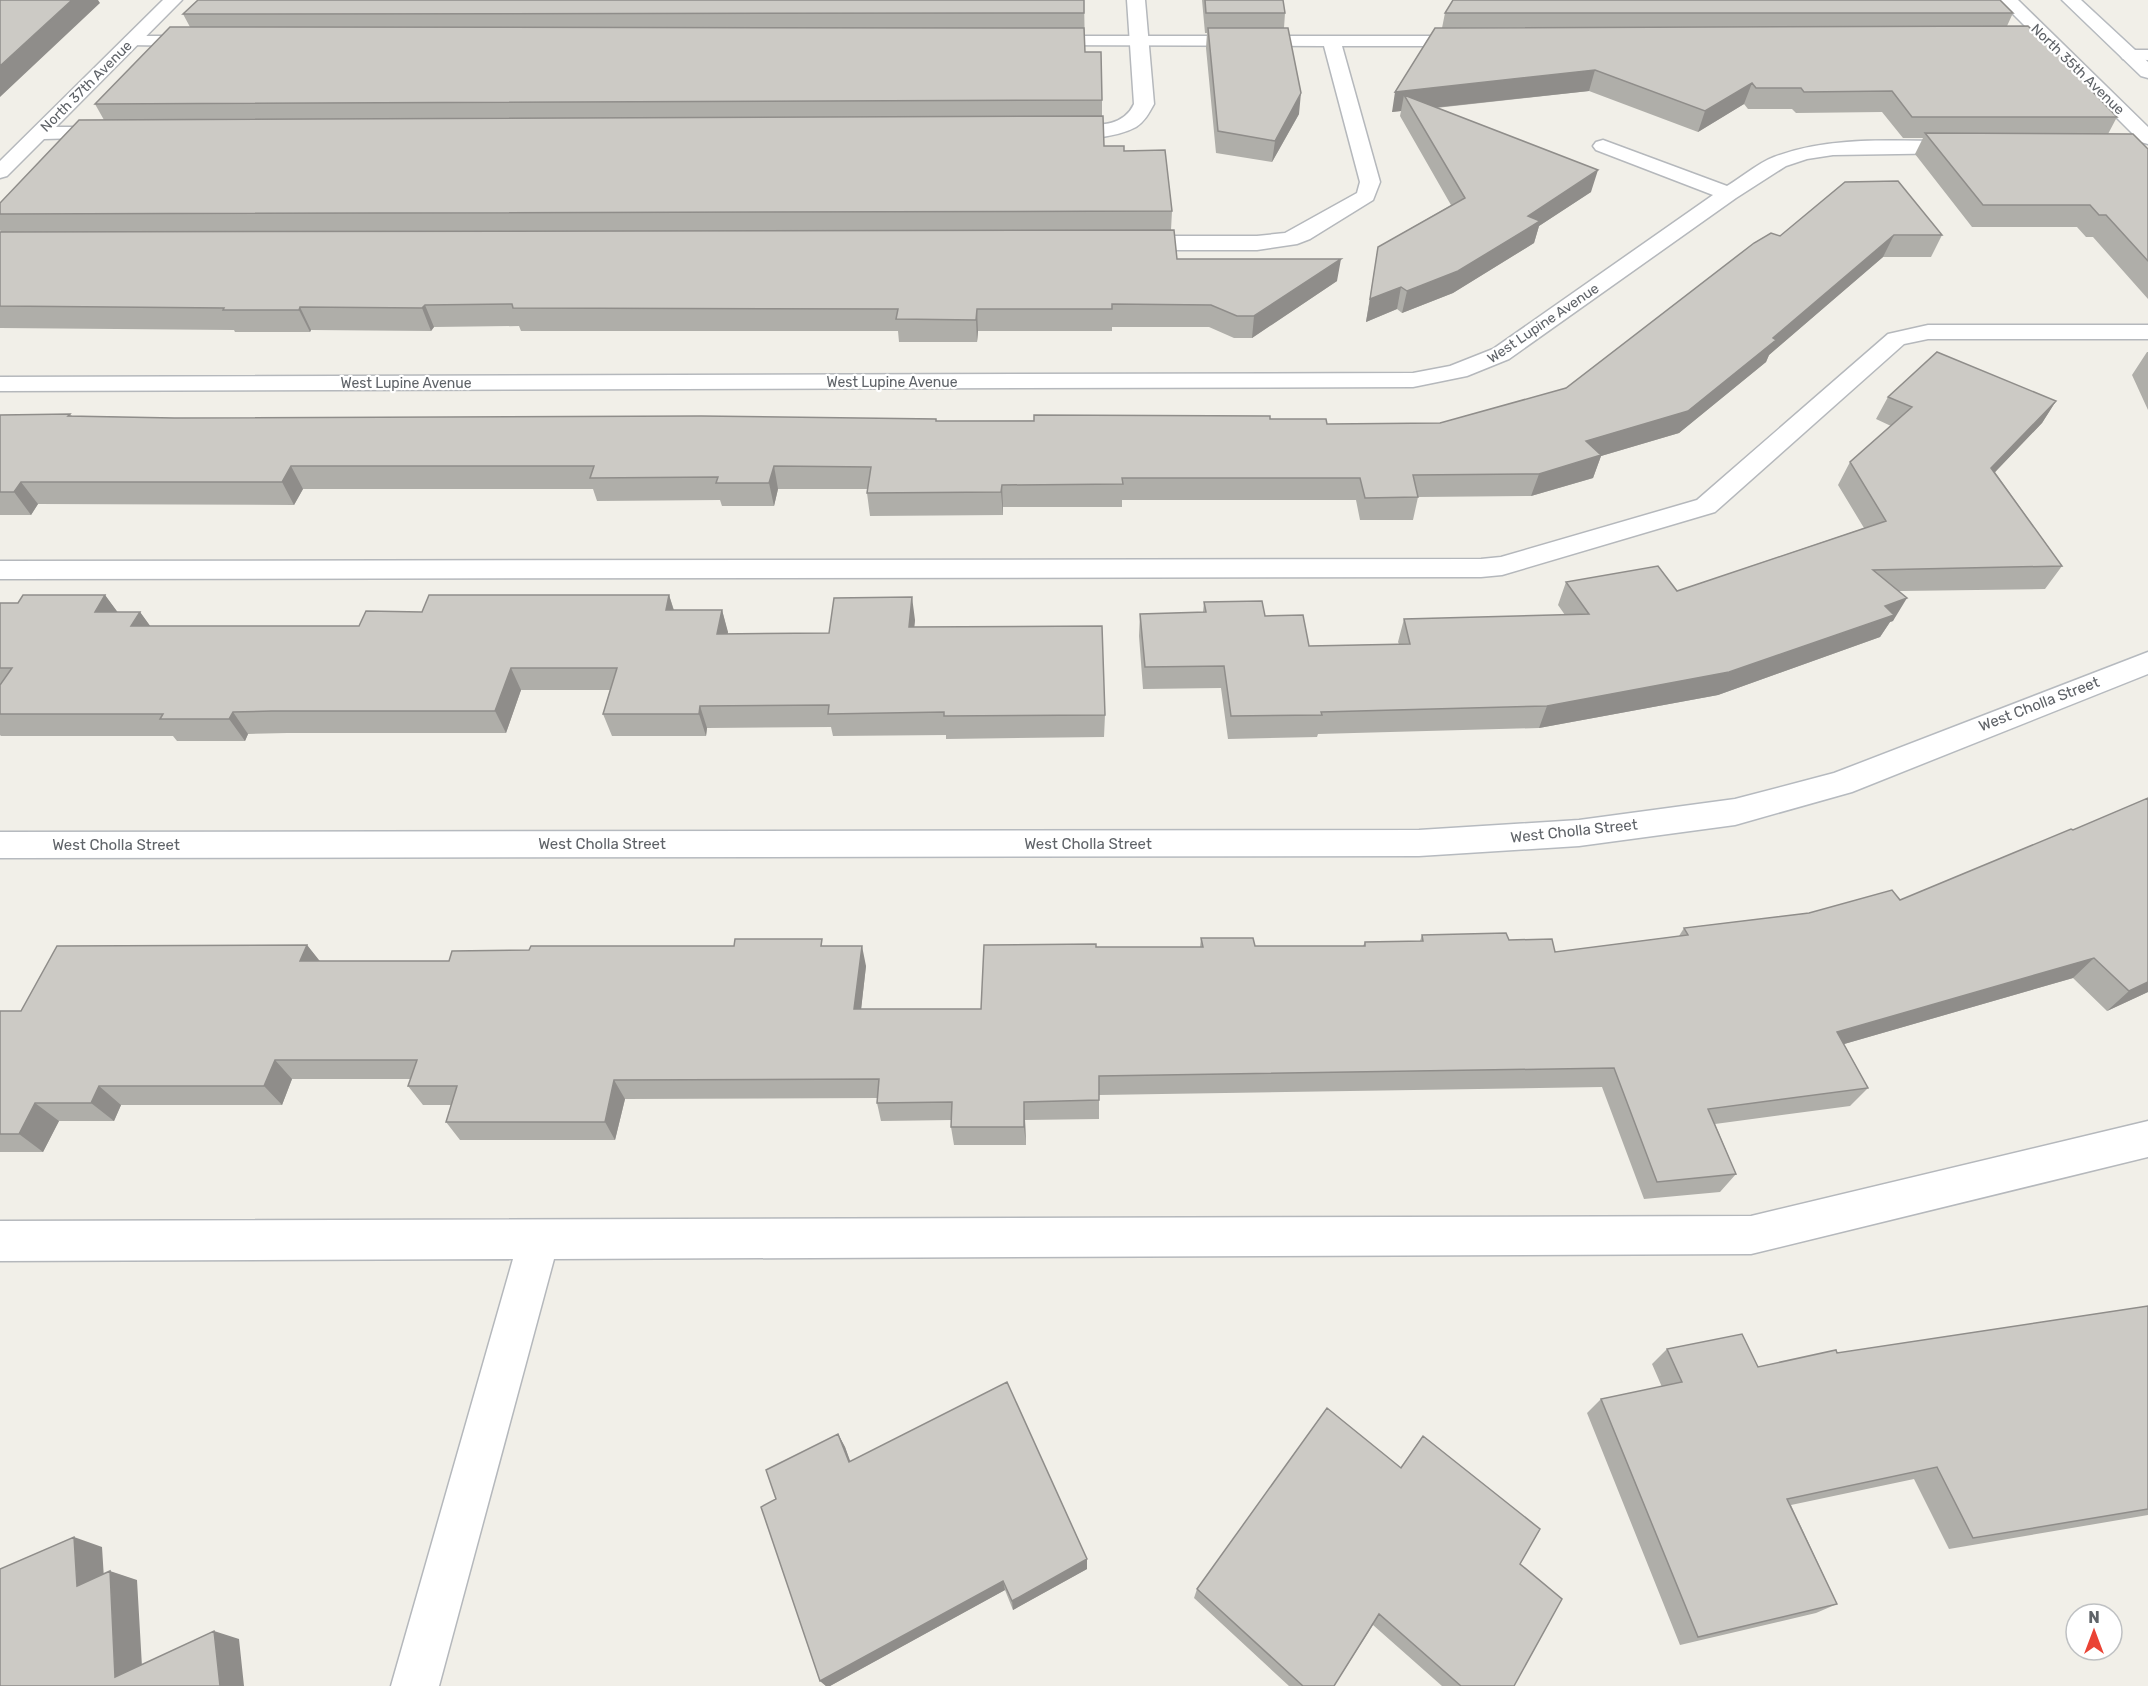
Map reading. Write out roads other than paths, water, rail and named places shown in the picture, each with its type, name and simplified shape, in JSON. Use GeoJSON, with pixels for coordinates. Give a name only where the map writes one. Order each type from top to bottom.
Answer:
{"type":"FeatureCollection","features":[{"type":"Feature","properties":{"kind":"street","name":"North 37th Avenue"},"geometry":{"type":"LineString","coordinates":[[0,172],[172,0]]}},
{"type":"Feature","properties":{"kind":"street"},"geometry":{"type":"LineString","coordinates":[[1041,131],[1095,130],[1126,124],[1137,118],[1144,104],[1137,0]]}},
{"type":"Feature","properties":{"kind":"street","name":"North 35th Avenue"},"geometry":{"type":"LineString","coordinates":[[2008,0],[2148,138]]}},
{"type":"Feature","properties":{"kind":"street"},"geometry":{"type":"LineString","coordinates":[[2071,0],[2139,55],[2148,72]]}},
{"type":"Feature","properties":{"kind":"street"},"geometry":{"type":"LineString","coordinates":[[2024,40],[2048,40]]}},
{"type":"Feature","properties":{"kind":"street"},"geometry":{"type":"LineString","coordinates":[[132,41],[216,41]]}},
{"type":"Feature","properties":{"kind":"street"},"geometry":{"type":"LineString","coordinates":[[1019,41],[1484,41]]}},
{"type":"Feature","properties":{"kind":"street"},"geometry":{"type":"LineString","coordinates":[[1113,243],[1257,243],[1289,239],[1302,234],[1366,196],[1370,182],[1332,42]]}},
{"type":"Feature","properties":{"kind":"street"},"geometry":{"type":"LineString","coordinates":[[39,133],[135,133]]}},
{"type":"Feature","properties":{"kind":"street"},"geometry":{"type":"LineString","coordinates":[[1603,146],[1729,194]]}},
{"type":"Feature","properties":{"kind":"street","name":"West Lupine Avenue"},"geometry":{"type":"LineString","coordinates":[[0,384],[1413,380],[1449,375],[1478,366],[1501,354],[1729,194],[1779,162],[1803,154],[1865,147],[1983,147]]}},
{"type":"Feature","properties":{"kind":"street"},"geometry":{"type":"LineString","coordinates":[[2124,147],[2148,147]]}},
{"type":"Feature","properties":{"kind":"street"},"geometry":{"type":"LineString","coordinates":[[0,570],[1480,568],[1502,566],[1680,516],[1706,506],[1718,498],[1896,339],[1928,332],[2148,332]]}},
{"type":"Feature","properties":{"kind":"street","name":"West Cholla Street"},"geometry":{"type":"LineString","coordinates":[[0,845],[1419,843],[1579,833],[1735,812],[1841,783],[2148,662]]}},
{"type":"Feature","properties":{"kind":"street"},"geometry":{"type":"LineString","coordinates":[[0,1241],[538,1241],[1751,1235],[2148,1139]]}},
{"type":"Feature","properties":{"kind":"street"},"geometry":{"type":"LineString","coordinates":[[415,1686],[538,1241]]}}]}
